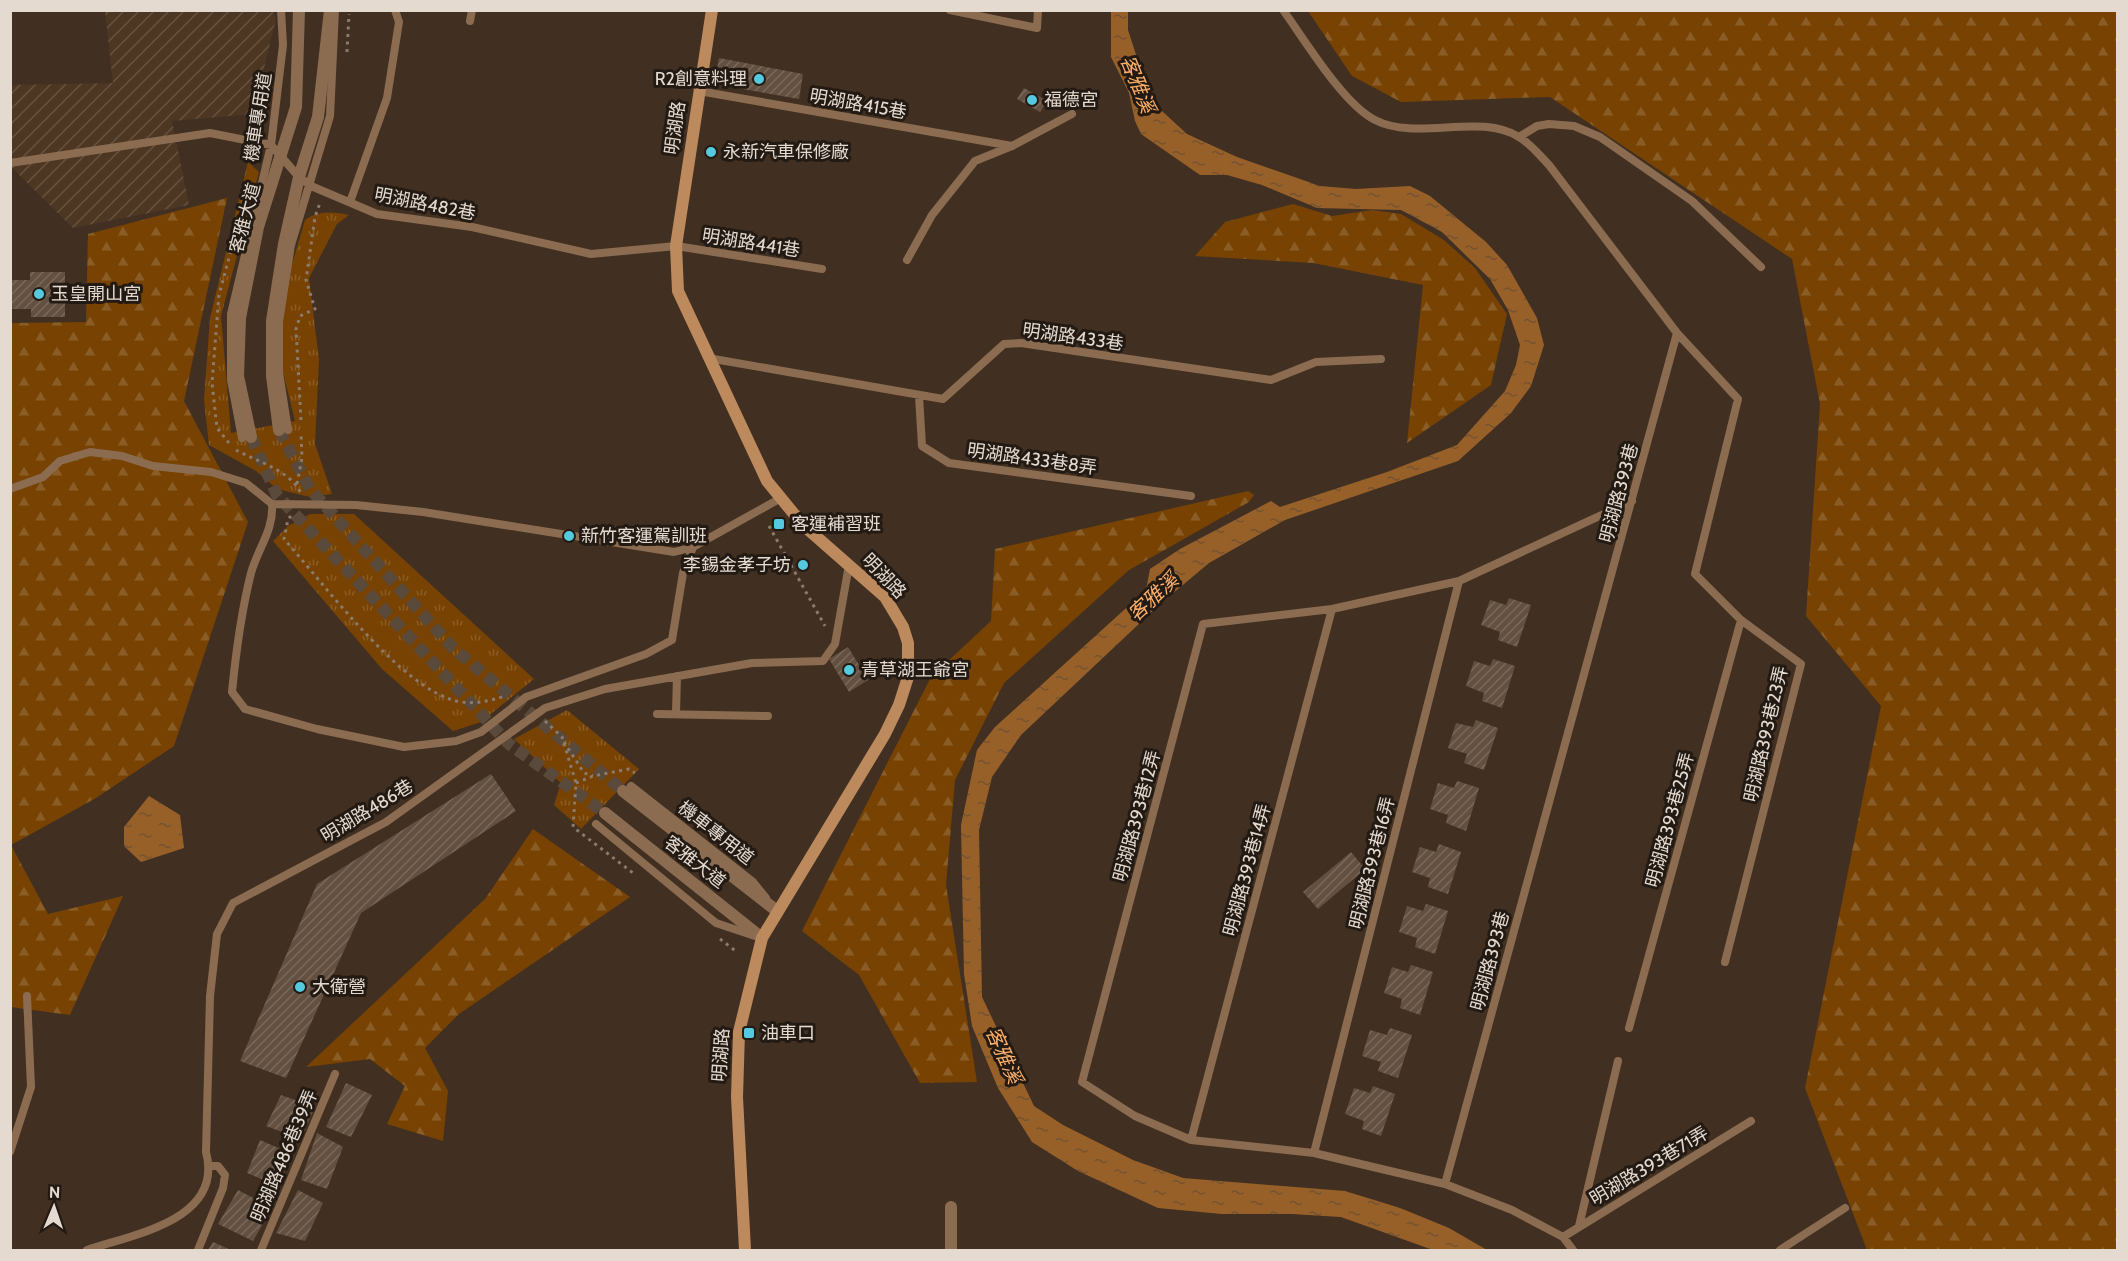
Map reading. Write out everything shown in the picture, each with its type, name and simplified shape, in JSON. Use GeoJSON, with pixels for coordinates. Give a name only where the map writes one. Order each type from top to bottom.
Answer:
{"type":"FeatureCollection","features":[{"type":"Feature","properties":{"kind":"main road","name":"明湖路"},"geometry":{"type":"LineString","coordinates":[[712,10],[676,246],[678,291],[767,481],[803,525],[885,597],[898,617],[908,643],[908,677],[900,705],[885,734],[762,938],[739,1032],[736,1097],[745,1251]]}},
{"type":"Feature","properties":{"kind":"street","name":"客雅大道"},"geometry":{"type":"LineString","coordinates":[[247,437],[238,376],[240,318],[258,227],[296,107],[299,10]]}},
{"type":"Feature","properties":{"kind":"street"},"geometry":{"type":"LineString","coordinates":[[283,430],[272,376],[272,321],[284,244],[299,177],[318,117],[330,10]]}},
{"type":"Feature","properties":{"kind":"street","name":"客雅大道"},"geometry":{"type":"LineString","coordinates":[[627,788],[777,911]]}},
{"type":"Feature","properties":{"kind":"street","name":"客雅大道"},"geometry":{"type":"LineString","coordinates":[[605,813],[762,938]]}},
{"type":"Feature","properties":{"kind":"street"},"geometry":{"type":"LineString","coordinates":[[951,1207],[951,1251]]}},
{"type":"Feature","properties":{"kind":"lane","name":"機車專用道"},"geometry":{"type":"LineString","coordinates":[[247,437],[231,380],[231,314],[271,145],[283,45],[281,10]]}},
{"type":"Feature","properties":{"kind":"lane"},"geometry":{"type":"LineString","coordinates":[[283,430],[279,372],[279,322],[291,244],[311,186],[330,116],[335,10]]}},
{"type":"Feature","properties":{"kind":"lane"},"geometry":{"type":"LineString","coordinates":[[350,202],[387,98],[399,22],[395,10]]}},
{"type":"Feature","properties":{"kind":"lane"},"geometry":{"type":"LineString","coordinates":[[470,21],[472,10]]}},
{"type":"Feature","properties":{"kind":"lane"},"geometry":{"type":"LineString","coordinates":[[950,10],[1037,28],[1038,10]]}},
{"type":"Feature","properties":{"kind":"lane"},"geometry":{"type":"LineString","coordinates":[[1284,10],[1334,81],[1371,118],[1400,128],[1489,129],[1520,137],[1549,165],[1677,333]]}},
{"type":"Feature","properties":{"kind":"lane","name":"明湖路415巷"},"geometry":{"type":"LineString","coordinates":[[699,91],[1012,146]]}},
{"type":"Feature","properties":{"kind":"lane"},"geometry":{"type":"LineString","coordinates":[[907,260],[932,215],[975,161],[1012,146],[1072,114]]}},
{"type":"Feature","properties":{"kind":"lane"},"geometry":{"type":"LineString","coordinates":[[1520,137],[1537,126],[1549,124],[1574,126],[1600,137],[1692,201],[1761,267]]}},
{"type":"Feature","properties":{"kind":"lane"},"geometry":{"type":"LineString","coordinates":[[10,163],[210,133],[271,145]]}},
{"type":"Feature","properties":{"kind":"lane","name":"明湖路482巷"},"geometry":{"type":"LineString","coordinates":[[271,145],[299,177],[311,186],[377,214],[472,227],[591,254],[676,246]]}},
{"type":"Feature","properties":{"kind":"lane","name":"明湖路441巷"},"geometry":{"type":"LineString","coordinates":[[676,246],[822,269]]}},
{"type":"Feature","properties":{"kind":"lane","name":"明湖路393巷"},"geometry":{"type":"LineString","coordinates":[[1445,1184],[1677,333]]}},
{"type":"Feature","properties":{"kind":"lane","name":"明湖路393巷23弄"},"geometry":{"type":"LineString","coordinates":[[1677,333],[1738,399],[1695,574],[1740,620],[1801,664],[1725,962]]}},
{"type":"Feature","properties":{"kind":"lane","name":"明湖路433巷"},"geometry":{"type":"LineString","coordinates":[[708,358],[943,399],[1005,344],[1021,343],[1271,380],[1316,362],[1381,359]]}},
{"type":"Feature","properties":{"kind":"lane","name":"明湖路433巷8弄"},"geometry":{"type":"LineString","coordinates":[[919,396],[922,446],[949,463],[1191,496]]}},
{"type":"Feature","properties":{"kind":"lane"},"geometry":{"type":"LineString","coordinates":[[10,489],[43,477],[60,461],[90,452],[122,456],[153,466],[211,472],[246,483],[272,504],[367,506],[423,512],[674,552],[693,547],[781,498]]}},
{"type":"Feature","properties":{"kind":"lane","name":"明湖路393巷12弄"},"geometry":{"type":"LineString","coordinates":[[1563,1238],[1512,1210],[1445,1184],[1314,1153],[1191,1140],[1135,1116],[1082,1082],[1203,624],[1332,609],[1459,581],[1632,501]]}},
{"type":"Feature","properties":{"kind":"lane"},"geometry":{"type":"LineString","coordinates":[[272,504],[274,520],[252,569],[238,625],[232,692],[245,709],[317,729],[405,747],[456,741],[481,732],[526,697],[646,654],[672,640],[683,573],[693,547]]}},
{"type":"Feature","properties":{"kind":"lane"},"geometry":{"type":"LineString","coordinates":[[835,644],[849,565]]}},
{"type":"Feature","properties":{"kind":"lane","name":"明湖路393巷16弄"},"geometry":{"type":"LineString","coordinates":[[1314,1153],[1459,581]]}},
{"type":"Feature","properties":{"kind":"lane","name":"明湖路393巷14弄"},"geometry":{"type":"LineString","coordinates":[[1191,1140],[1332,609]]}},
{"type":"Feature","properties":{"kind":"lane","name":"明湖路393巷25弄"},"geometry":{"type":"LineString","coordinates":[[1629,1028],[1740,620]]}},
{"type":"Feature","properties":{"kind":"lane","name":"明湖路486巷"},"geometry":{"type":"LineString","coordinates":[[87,1251],[178,1219],[201,1197],[209,1166],[206,1152],[210,996],[217,934],[233,903],[386,822],[545,708],[606,689],[752,663],[823,661],[835,644]]}},
{"type":"Feature","properties":{"kind":"lane"},"geometry":{"type":"LineString","coordinates":[[676,713],[677,676]]}},
{"type":"Feature","properties":{"kind":"lane"},"geometry":{"type":"LineString","coordinates":[[657,714],[768,716]]}},
{"type":"Feature","properties":{"kind":"lane"},"geometry":{"type":"LineString","coordinates":[[596,824],[716,923],[762,938]]}},
{"type":"Feature","properties":{"kind":"lane"},"geometry":{"type":"LineString","coordinates":[[10,1152],[32,1087],[27,996]]}},
{"type":"Feature","properties":{"kind":"lane"},"geometry":{"type":"LineString","coordinates":[[1579,1226],[1618,1061]]}},
{"type":"Feature","properties":{"kind":"lane","name":"明湖路486巷39弄"},"geometry":{"type":"LineString","coordinates":[[261,1251],[335,1074]]}},
{"type":"Feature","properties":{"kind":"lane","name":"明湖路393巷71弄"},"geometry":{"type":"LineString","coordinates":[[1563,1238],[1752,1121]]}},
{"type":"Feature","properties":{"kind":"lane"},"geometry":{"type":"LineString","coordinates":[[198,1251],[223,1188],[225,1174],[218,1166],[209,1166]]}},
{"type":"Feature","properties":{"kind":"lane"},"geometry":{"type":"LineString","coordinates":[[1780,1251],[1845,1208]]}},
{"type":"Feature","properties":{"kind":"lane"},"geometry":{"type":"LineString","coordinates":[[1563,1238],[1573,1251]]}},
{"type":"Feature","properties":{"kind":"path"},"geometry":{"type":"LineString","coordinates":[[297,484],[302,458],[296,328],[300,316],[315,309],[306,280],[315,216],[324,191]]}},
{"type":"Feature","properties":{"kind":"path"},"geometry":{"type":"LineString","coordinates":[[769,526],[835,644]]}},
{"type":"Feature","properties":{"kind":"path"},"geometry":{"type":"LineString","coordinates":[[562,738],[584,773],[593,776]]}},
{"type":"Feature","properties":{"kind":"path"},"geometry":{"type":"LineString","coordinates":[[576,783],[593,776],[629,769]]}},
{"type":"Feature","properties":{"kind":"path"},"geometry":{"type":"LineString","coordinates":[[573,827],[637,876]]}},
{"type":"Feature","properties":{"kind":"shaded area"},"geometry":{"type":"Polygon","coordinates":[[[272,10],[276,19],[253,114],[172,121],[189,205],[73,228],[11,167],[10,85],[113,83],[105,11],[272,10]]]}},
{"type":"Feature","properties":{"kind":"green space"},"geometry":{"type":"Polygon","coordinates":[[[1308,11],[2117,11],[2117,1250],[1867,1250],[1805,1088],[1881,706],[1806,616],[1820,404],[1792,259],[1550,97],[1401,102],[1352,76],[1308,11]]]}},
{"type":"Feature","properties":{"kind":"green space"},"geometry":{"type":"Polygon","coordinates":[[[248,162],[259,172],[221,316],[231,433],[295,421],[279,356],[288,278],[305,220],[321,213],[349,215],[337,224],[309,278],[319,360],[315,444],[332,494],[310,497],[277,489],[256,471],[209,445],[204,400],[210,318],[248,162]]]}},
{"type":"Feature","properties":{"kind":"green space"},"geometry":{"type":"Polygon","coordinates":[[[227,198],[184,401],[248,522],[174,746],[96,798],[11,845],[11,323],[86,322],[88,234],[227,198]]]}},
{"type":"Feature","properties":{"kind":"green space"},"geometry":{"type":"Polygon","coordinates":[[[1293,204],[1332,216],[1372,210],[1401,214],[1444,240],[1475,268],[1507,314],[1491,385],[1407,443],[1423,285],[1313,263],[1195,256],[1225,222],[1293,204]]]}},
{"type":"Feature","properties":{"kind":"green space"},"geometry":{"type":"Polygon","coordinates":[[[1248,491],[1254,495],[1249,502],[1129,570],[1004,683],[955,780],[946,885],[977,1082],[920,1083],[859,975],[802,931],[931,677],[991,621],[995,549],[1248,491]]]}},
{"type":"Feature","properties":{"kind":"green space"},"geometry":{"type":"Polygon","coordinates":[[[310,514],[354,514],[534,679],[481,722],[453,731],[382,669],[273,541],[288,526],[310,514]]]}},
{"type":"Feature","properties":{"kind":"green space"},"geometry":{"type":"Polygon","coordinates":[[[567,710],[639,769],[581,829],[554,805],[561,783],[514,739],[567,710]]]}},
{"type":"Feature","properties":{"kind":"green space"},"geometry":{"type":"Polygon","coordinates":[[[533,829],[630,897],[459,1014],[425,1048],[448,1091],[443,1141],[387,1124],[405,1086],[370,1059],[306,1067],[485,899],[533,829]]]}},
{"type":"Feature","properties":{"kind":"green space"},"geometry":{"type":"Polygon","coordinates":[[[11,845],[48,914],[123,896],[70,1015],[11,1007],[11,845]]]}},
{"type":"Feature","properties":{"kind":"water","name":"客雅溪"},"geometry":{"type":"Polygon","coordinates":[[[1111,11],[1128,11],[1128,30],[1151,101],[1187,134],[1237,157],[1320,186],[1356,189],[1410,186],[1430,196],[1486,242],[1507,265],[1537,318],[1544,345],[1531,386],[1511,413],[1458,461],[1285,520],[1209,563],[1159,605],[1021,735],[992,777],[979,830],[982,997],[1034,1106],[1063,1125],[1133,1160],[1183,1178],[1345,1191],[1400,1208],[1449,1228],[1487,1250],[1433,1250],[1341,1217],[1222,1214],[1158,1208],[1078,1171],[1032,1142],[998,1088],[972,1026],[964,974],[961,825],[977,750],[995,727],[1146,590],[1150,569],[1180,549],[1271,501],[1280,507],[1387,472],[1457,445],[1505,391],[1516,365],[1520,345],[1508,310],[1490,279],[1442,232],[1401,210],[1317,208],[1262,185],[1227,175],[1200,175],[1141,134],[1135,121],[1129,93],[1111,57],[1111,11]]]}},
{"type":"Feature","properties":{"kind":"water"},"geometry":{"type":"Polygon","coordinates":[[[149,796],[180,815],[184,848],[141,862],[124,846],[124,827],[149,796]]]}},
{"type":"Feature","properties":{"kind":"building","name":"R2創意料理"},"geometry":{"type":"Polygon","coordinates":[[[719,58],[803,74],[799,99],[714,84],[719,58]]]}},
{"type":"Feature","properties":{"kind":"building","name":"福德宮"},"geometry":{"type":"Polygon","coordinates":[[[1024,88],[1047,101],[1040,112],[1017,99],[1024,88]]]}},
{"type":"Feature","properties":{"kind":"building","name":"玉皇開山宮"},"geometry":{"type":"Polygon","coordinates":[[[30,272],[65,272],[65,317],[31,317],[31,309],[12,309],[12,280],[30,280],[30,272]]]}},
{"type":"Feature","properties":{"kind":"building"},"geometry":{"type":"Polygon","coordinates":[[[1509,598],[1531,605],[1517,647],[1498,640],[1500,632],[1481,625],[1490,600],[1506,605],[1509,598]]]}},
{"type":"Feature","properties":{"kind":"building","name":"青草湖王爺宮"},"geometry":{"type":"Polygon","coordinates":[[[848,647],[868,680],[849,692],[829,659],[848,647]]]}},
{"type":"Feature","properties":{"kind":"building"},"geometry":{"type":"Polygon","coordinates":[[[1493,659],[1515,666],[1502,708],[1482,701],[1484,693],[1466,686],[1474,661],[1490,666],[1493,659]]]}},
{"type":"Feature","properties":{"kind":"building"},"geometry":{"type":"Polygon","coordinates":[[[1476,720],[1498,728],[1484,770],[1464,763],[1467,754],[1448,748],[1456,723],[1473,727],[1476,720]]]}},
{"type":"Feature","properties":{"kind":"building","name":"大衛營"},"geometry":{"type":"Polygon","coordinates":[[[491,774],[516,811],[361,913],[286,1078],[240,1061],[317,884],[491,774]]]}},
{"type":"Feature","properties":{"kind":"building"},"geometry":{"type":"Polygon","coordinates":[[[1457,781],[1479,788],[1466,831],[1446,823],[1448,815],[1430,809],[1438,783],[1454,788],[1457,781]]]}},
{"type":"Feature","properties":{"kind":"building"},"geometry":{"type":"Polygon","coordinates":[[[1439,844],[1461,852],[1448,894],[1428,887],[1430,878],[1412,872],[1420,847],[1436,852],[1439,844]]]}},
{"type":"Feature","properties":{"kind":"building"},"geometry":{"type":"Polygon","coordinates":[[[1351,852],[1365,869],[1318,909],[1303,892],[1351,852]]]}},
{"type":"Feature","properties":{"kind":"building"},"geometry":{"type":"Polygon","coordinates":[[[1426,904],[1448,911],[1435,954],[1415,947],[1417,938],[1399,932],[1407,906],[1423,911],[1426,904]]]}},
{"type":"Feature","properties":{"kind":"building"},"geometry":{"type":"Polygon","coordinates":[[[1411,965],[1433,972],[1420,1015],[1400,1008],[1402,999],[1384,993],[1392,967],[1408,972],[1411,965]]]}},
{"type":"Feature","properties":{"kind":"building"},"geometry":{"type":"Polygon","coordinates":[[[1390,1028],[1412,1035],[1398,1078],[1378,1071],[1381,1062],[1362,1056],[1370,1030],[1387,1035],[1390,1028]]]}},
{"type":"Feature","properties":{"kind":"building"},"geometry":{"type":"Polygon","coordinates":[[[346,1083],[372,1095],[351,1137],[326,1127],[346,1083]]]}},
{"type":"Feature","properties":{"kind":"building"},"geometry":{"type":"Polygon","coordinates":[[[1373,1086],[1395,1094],[1381,1136],[1362,1129],[1364,1121],[1345,1114],[1354,1088],[1370,1093],[1373,1086]]]}},
{"type":"Feature","properties":{"kind":"building"},"geometry":{"type":"Polygon","coordinates":[[[281,1095],[315,1107],[301,1139],[266,1126],[281,1095]]]}},
{"type":"Feature","properties":{"kind":"building"},"geometry":{"type":"Polygon","coordinates":[[[317,1133],[343,1147],[327,1189],[301,1180],[317,1133]]]}},
{"type":"Feature","properties":{"kind":"building"},"geometry":{"type":"Polygon","coordinates":[[[260,1140],[292,1154],[278,1186],[247,1173],[260,1140]]]}},
{"type":"Feature","properties":{"kind":"building"},"geometry":{"type":"Polygon","coordinates":[[[238,1190],[272,1208],[253,1241],[218,1224],[238,1190]]]}},
{"type":"Feature","properties":{"kind":"building"},"geometry":{"type":"Polygon","coordinates":[[[298,1190],[323,1203],[305,1241],[276,1233],[298,1190]]]}},
{"type":"Feature","properties":{"kind":"building"},"geometry":{"type":"Polygon","coordinates":[[[213,1242],[231,1250],[208,1250],[213,1242]]]}},
{"type":"Feature","properties":{"kind":"tunnel"},"geometry":{"type":"LineString","coordinates":[[279,430],[310,489],[452,647],[623,791]]}},
{"type":"Feature","properties":{"kind":"tunnel"},"geometry":{"type":"LineString","coordinates":[[251,437],[277,495],[509,744],[605,813]]}},
{"type":"Feature","properties":{"kind":"place","name":"R2創意料理"},"geometry":{"type":"Point","coordinates":[759,79]}},
{"type":"Feature","properties":{"kind":"place","name":"福德宮"},"geometry":{"type":"Point","coordinates":[1032,100]}},
{"type":"Feature","properties":{"kind":"place","name":"永新汽車保修廠"},"geometry":{"type":"Point","coordinates":[711,152]}},
{"type":"Feature","properties":{"kind":"place","name":"玉皇開山宮"},"geometry":{"type":"Point","coordinates":[39,294]}},
{"type":"Feature","properties":{"kind":"place","name":"客運補習班"},"geometry":{"type":"Point","coordinates":[779,524]}},
{"type":"Feature","properties":{"kind":"place","name":"新竹客運駕訓班"},"geometry":{"type":"Point","coordinates":[569,536]}},
{"type":"Feature","properties":{"kind":"place","name":"李錫金孝子坊"},"geometry":{"type":"Point","coordinates":[803,565]}},
{"type":"Feature","properties":{"kind":"place","name":"青草湖王爺宮"},"geometry":{"type":"Point","coordinates":[849,670]}},
{"type":"Feature","properties":{"kind":"place","name":"大衛營"},"geometry":{"type":"Point","coordinates":[300,987]}},
{"type":"Feature","properties":{"kind":"place","name":"油車口"},"geometry":{"type":"Point","coordinates":[749,1033]}}]}
